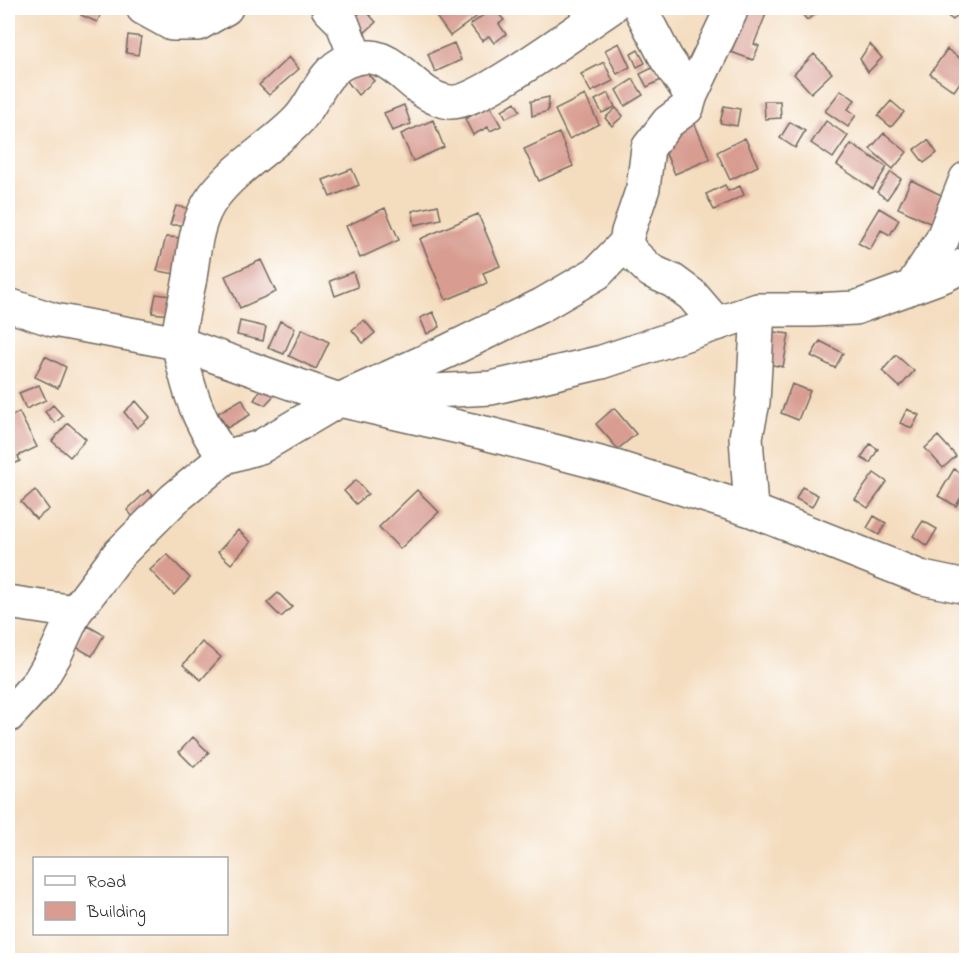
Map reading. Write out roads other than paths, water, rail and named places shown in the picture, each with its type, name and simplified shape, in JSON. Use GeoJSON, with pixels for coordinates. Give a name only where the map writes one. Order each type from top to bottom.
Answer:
{"type":"FeatureCollection","features":[{"type":"Feature","properties":{"kind":"street"},"geometry":{"type":"LineString","coordinates":[[143,8],[172,24],[198,24],[226,8]]}},
{"type":"Feature","properties":{"kind":"street"},"geometry":{"type":"LineString","coordinates":[[328,8],[342,22],[356,58]]}},
{"type":"Feature","properties":{"kind":"street"},"geometry":{"type":"LineString","coordinates":[[564,39],[578,8]]}},
{"type":"Feature","properties":{"kind":"street"},"geometry":{"type":"LineString","coordinates":[[225,457],[212,440],[195,406],[178,344],[195,238],[213,198],[230,178],[298,120],[329,74],[344,62],[375,56],[393,64],[408,79],[437,98],[451,102],[462,100],[514,73],[610,8]]}},
{"type":"Feature","properties":{"kind":"street"},"geometry":{"type":"LineString","coordinates":[[640,8],[666,58],[691,95]]}},
{"type":"Feature","properties":{"kind":"street"},"geometry":{"type":"LineString","coordinates":[[8,716],[39,682],[55,655],[75,612],[119,554],[174,499],[225,457],[260,447],[339,400],[448,351],[542,305],[597,273],[626,243],[643,188],[648,148],[668,122],[687,108],[731,8]]}},
{"type":"Feature","properties":{"kind":"street"},"geometry":{"type":"LineString","coordinates":[[913,285],[942,240],[966,179]]}},
{"type":"Feature","properties":{"kind":"street"},"geometry":{"type":"LineString","coordinates":[[626,243],[632,253],[651,270],[673,281],[692,295],[717,324]]}},
{"type":"Feature","properties":{"kind":"street"},"geometry":{"type":"LineString","coordinates":[[339,400],[393,393],[491,388],[602,363],[758,310],[855,308],[945,275],[966,264]]}},
{"type":"Feature","properties":{"kind":"street"},"geometry":{"type":"LineString","coordinates":[[8,305],[54,320],[178,344],[339,400],[485,433],[615,467],[751,510],[923,578],[966,587]]}},
{"type":"Feature","properties":{"kind":"street"},"geometry":{"type":"LineString","coordinates":[[751,510],[746,437],[753,402],[758,310]]}},
{"type":"Feature","properties":{"kind":"street"},"geometry":{"type":"LineString","coordinates":[[8,330],[54,320]]}},
{"type":"Feature","properties":{"kind":"street"},"geometry":{"type":"LineString","coordinates":[[10,599],[75,612]]}}]}
